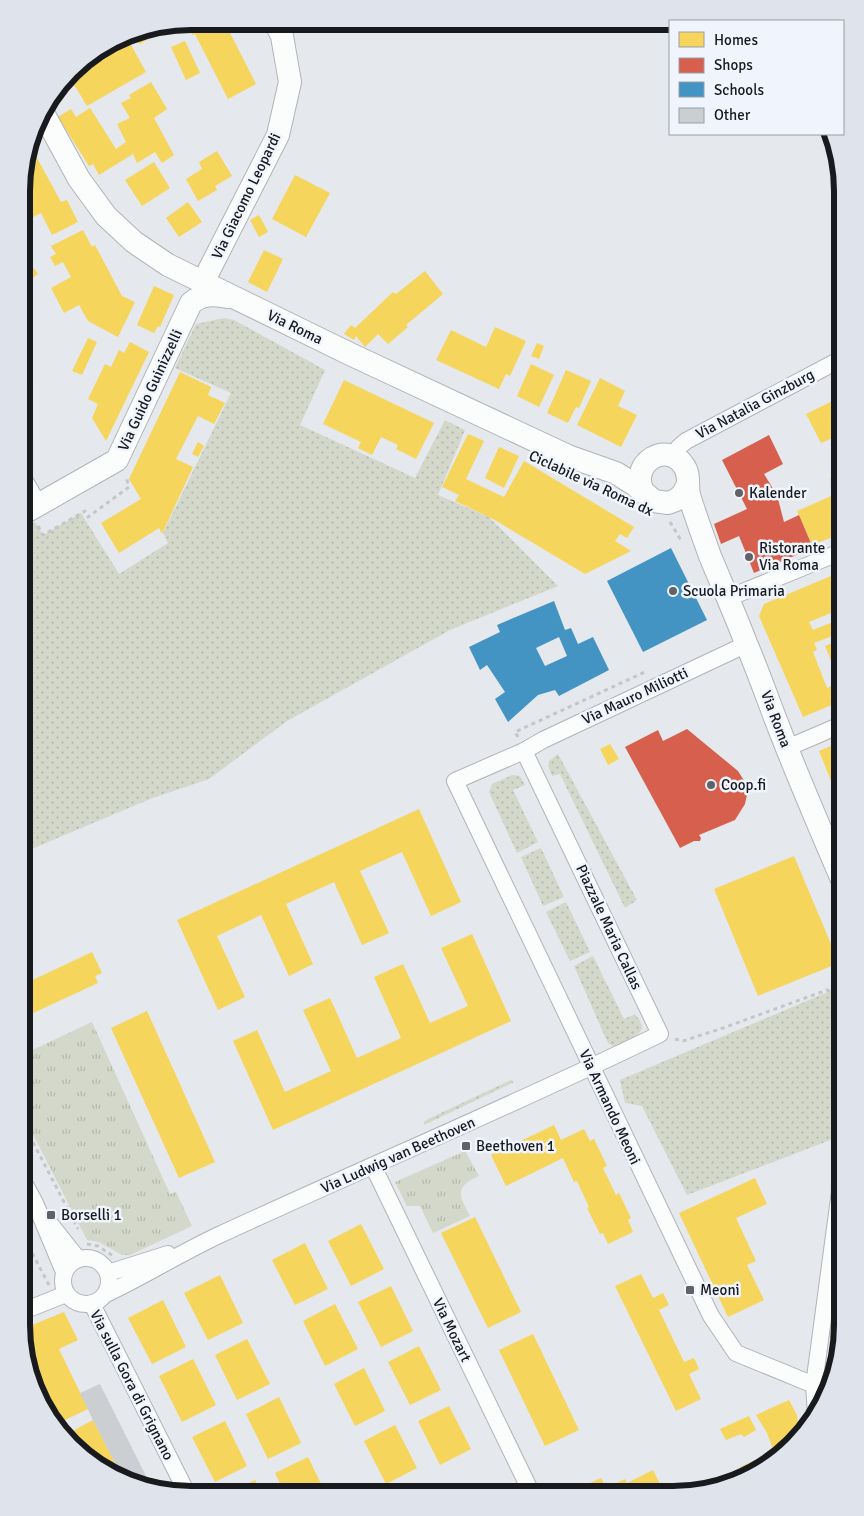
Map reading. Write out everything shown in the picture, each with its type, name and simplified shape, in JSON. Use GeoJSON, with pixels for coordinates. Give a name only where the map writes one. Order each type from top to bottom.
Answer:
{"type":"FeatureCollection","features":[{"type":"Feature","properties":{"kind":"street","name":"Via Giacomo Leopardi"},"geometry":{"type":"LineString","coordinates":[[203,282],[278,135],[290,82],[282,36],[279,30]]}},
{"type":"Feature","properties":{"kind":"street","name":"Via Roma"},"geometry":{"type":"LineString","coordinates":[[47,120],[79,179],[106,216],[134,242],[168,265],[350,354],[568,456],[625,478],[667,510],[687,520],[710,555]]}},
{"type":"Feature","properties":{"kind":"street"},"geometry":{"type":"LineString","coordinates":[[168,265],[190,285],[192,293],[191,303]]}},
{"type":"Feature","properties":{"kind":"street"},"geometry":{"type":"LineString","coordinates":[[191,303],[197,298],[211,295],[243,301]]}},
{"type":"Feature","properties":{"kind":"street","name":"Via Guido Guinizzelli"},"geometry":{"type":"LineString","coordinates":[[30,509],[117,460],[191,303]]}},
{"type":"Feature","properties":{"kind":"street","name":"Via Natalia Ginzburg"},"geometry":{"type":"LineString","coordinates":[[673,456],[686,441],[834,363]]}},
{"type":"Feature","properties":{"kind":"street","name":"Via Roma"},"geometry":{"type":"LineString","coordinates":[[607,470],[628,469],[645,464],[649,459],[660,455],[673,456],[684,465],[688,478],[687,486],[710,555],[834,863]]}},
{"type":"Feature","properties":{"kind":"street"},"geometry":{"type":"LineString","coordinates":[[643,492],[639,480],[645,464]]}},
{"type":"Feature","properties":{"kind":"street"},"geometry":{"type":"LineString","coordinates":[[667,510],[683,494],[687,486]]}},
{"type":"Feature","properties":{"kind":"street"},"geometry":{"type":"LineString","coordinates":[[728,598],[834,555]]}},
{"type":"Feature","properties":{"kind":"street","name":"Via Mauro Miliotti"},"geometry":{"type":"LineString","coordinates":[[455,781],[524,751],[543,740],[746,644]]}},
{"type":"Feature","properties":{"kind":"street"},"geometry":{"type":"LineString","coordinates":[[787,748],[834,728]]}},
{"type":"Feature","properties":{"kind":"street","name":"Piazzale Maria Callas"},"geometry":{"type":"LineString","coordinates":[[524,751],[660,1034]]}},
{"type":"Feature","properties":{"kind":"street","name":"Via Armando Meoni"},"geometry":{"type":"LineString","coordinates":[[455,781],[711,1316],[736,1353],[814,1385]]}},
{"type":"Feature","properties":{"kind":"street"},"geometry":{"type":"LineString","coordinates":[[591,1068],[660,1034]]}},
{"type":"Feature","properties":{"kind":"street","name":"Via Ludwig van Beethoven"},"geometry":{"type":"LineString","coordinates":[[106,1294],[144,1276],[205,1242],[591,1068]]}},
{"type":"Feature","properties":{"kind":"street","name":"Via Mozart"},"geometry":{"type":"LineString","coordinates":[[373,1166],[528,1486]]}},
{"type":"Feature","properties":{"kind":"street"},"geometry":{"type":"LineString","coordinates":[[30,1194],[64,1272]]}},
{"type":"Feature","properties":{"kind":"street"},"geometry":{"type":"LineString","coordinates":[[35,1203],[82,1251],[104,1266],[108,1273]]}},
{"type":"Feature","properties":{"kind":"street"},"geometry":{"type":"LineString","coordinates":[[815,1400],[814,1385],[834,1236]]}},
{"type":"Feature","properties":{"kind":"street","name":"Via Ludwig van Beethoven"},"geometry":{"type":"LineString","coordinates":[[108,1273],[205,1242]]}},
{"type":"Feature","properties":{"kind":"street"},"geometry":{"type":"LineString","coordinates":[[30,1309],[60,1297],[64,1272],[82,1251]]}},
{"type":"Feature","properties":{"kind":"street","name":"Via sulla Gora di Grignano"},"geometry":{"type":"LineString","coordinates":[[60,1297],[80,1304],[92,1304],[99,1301],[106,1294],[109,1286],[108,1273]]}},
{"type":"Feature","properties":{"kind":"street","name":"Via sulla Gora di Grignano"},"geometry":{"type":"LineString","coordinates":[[92,1304],[183,1486]]}},
{"type":"Feature","properties":{"kind":"path","name":"Ciclabile via Roma dx"},"geometry":{"type":"LineString","coordinates":[[667,510],[685,546]]}},
{"type":"Feature","properties":{"kind":"path"},"geometry":{"type":"LineString","coordinates":[[524,751],[515,732],[646,671]]}},
{"type":"Feature","properties":{"kind":"path"},"geometry":{"type":"LineString","coordinates":[[660,1034],[683,1041],[827,990],[834,993]]}},
{"type":"Feature","properties":{"kind":"path"},"geometry":{"type":"LineString","coordinates":[[30,1136],[81,1235]]}},
{"type":"Feature","properties":{"kind":"path"},"geometry":{"type":"LineString","coordinates":[[82,1251],[98,1246],[119,1260]]}},
{"type":"Feature","properties":{"kind":"path"},"geometry":{"type":"LineString","coordinates":[[30,1247],[60,1297]]}},
{"type":"Feature","properties":{"kind":"green space"},"geometry":{"type":"Polygon","coordinates":[[[224,318],[234,320],[325,370],[300,425],[415,478],[445,420],[465,430],[438,495],[489,517],[558,586],[450,630],[287,721],[209,779],[150,799],[30,850],[30,525],[35,522],[43,535],[81,513],[119,574],[168,543],[163,533],[231,393],[175,368],[196,324],[224,318]]]}},
{"type":"Feature","properties":{"kind":"green space"},"geometry":{"type":"Polygon","coordinates":[[[558,754],[637,900],[625,908],[560,774],[552,776],[548,765],[549,761],[558,754]]]}},
{"type":"Feature","properties":{"kind":"green space"},"geometry":{"type":"Polygon","coordinates":[[[512,775],[520,776],[525,785],[513,790],[538,842],[517,853],[489,792],[492,784],[512,775]]]}},
{"type":"Feature","properties":{"kind":"green space"},"geometry":{"type":"Polygon","coordinates":[[[541,848],[564,897],[543,906],[521,857],[541,848]]]}},
{"type":"Feature","properties":{"kind":"green space"},"geometry":{"type":"Polygon","coordinates":[[[566,902],[590,952],[570,961],[546,912],[566,902]]]}},
{"type":"Feature","properties":{"kind":"green space"},"geometry":{"type":"Polygon","coordinates":[[[593,956],[624,1019],[635,1014],[642,1026],[641,1031],[635,1037],[616,1046],[611,1045],[606,1039],[574,966],[593,956]]]}},
{"type":"Feature","properties":{"kind":"green space"},"geometry":{"type":"Polygon","coordinates":[[[834,989],[833,1139],[687,1195],[642,1106],[625,1103],[620,1080],[834,989]]]}},
{"type":"Feature","properties":{"kind":"green space"},"geometry":{"type":"Polygon","coordinates":[[[92,1022],[170,1194],[176,1192],[192,1226],[130,1255],[122,1255],[99,1242],[87,1240],[30,1129],[30,1051],[92,1022]]]}},
{"type":"Feature","properties":{"kind":"green space"},"geometry":{"type":"Polygon","coordinates":[[[511,1080],[514,1082],[424,1125],[424,1122],[428,1119],[511,1080]]]}},
{"type":"Feature","properties":{"kind":"green space"},"geometry":{"type":"Polygon","coordinates":[[[465,1151],[479,1176],[466,1184],[461,1192],[461,1197],[470,1216],[433,1233],[420,1206],[407,1206],[395,1182],[465,1151]]]}},
{"type":"Feature","properties":{"kind":"building: Homes"},"geometry":{"type":"Polygon","coordinates":[[[190,30],[229,30],[256,84],[228,99],[195,34],[192,35],[190,30]]]}},
{"type":"Feature","properties":{"kind":"building: Homes"},"geometry":{"type":"Polygon","coordinates":[[[149,36],[150,38],[140,44],[134,40],[149,36]]]}},
{"type":"Feature","properties":{"kind":"building: Homes"},"geometry":{"type":"Polygon","coordinates":[[[185,41],[200,73],[186,80],[171,47],[185,41]]]}},
{"type":"Feature","properties":{"kind":"building: Homes"},"geometry":{"type":"Polygon","coordinates":[[[130,43],[146,72],[87,106],[73,82],[88,68],[130,43]]]}},
{"type":"Feature","properties":{"kind":"building: Homes"},"geometry":{"type":"Polygon","coordinates":[[[151,82],[167,109],[154,118],[174,155],[162,163],[155,152],[137,163],[133,154],[99,175],[93,164],[89,166],[58,117],[71,109],[76,117],[90,108],[116,149],[126,142],[117,124],[130,118],[121,103],[131,98],[129,95],[151,82]]]}},
{"type":"Feature","properties":{"kind":"building: Homes"},"geometry":{"type":"Polygon","coordinates":[[[217,151],[232,176],[215,186],[217,190],[198,201],[186,179],[202,169],[199,162],[217,151]]]}},
{"type":"Feature","properties":{"kind":"building: Homes"},"geometry":{"type":"Polygon","coordinates":[[[34,153],[61,202],[67,200],[78,222],[52,235],[41,213],[30,218],[31,170],[34,153]]]}},
{"type":"Feature","properties":{"kind":"building: Homes"},"geometry":{"type":"Polygon","coordinates":[[[154,162],[170,188],[142,206],[125,180],[154,162]]]}},
{"type":"Feature","properties":{"kind":"building: Homes"},"geometry":{"type":"Polygon","coordinates":[[[295,175],[330,193],[306,237],[272,219],[295,175]]]}},
{"type":"Feature","properties":{"kind":"building: Homes"},"geometry":{"type":"Polygon","coordinates":[[[188,202],[202,222],[179,237],[166,218],[188,202]]]}},
{"type":"Feature","properties":{"kind":"building: Homes"},"geometry":{"type":"Polygon","coordinates":[[[259,215],[268,232],[259,237],[250,220],[259,215]]]}},
{"type":"Feature","properties":{"kind":"building: Homes"},"geometry":{"type":"Polygon","coordinates":[[[83,230],[92,247],[95,245],[122,296],[135,302],[118,337],[88,321],[79,305],[64,313],[51,288],[71,277],[63,262],[55,266],[50,257],[56,254],[51,246],[83,230]]]}},
{"type":"Feature","properties":{"kind":"building: Homes"},"geometry":{"type":"Polygon","coordinates":[[[264,250],[283,259],[267,292],[248,282],[264,250]]]}},
{"type":"Feature","properties":{"kind":"building: Homes"},"geometry":{"type":"Polygon","coordinates":[[[34,268],[38,274],[30,279],[30,271],[34,268]]]}},
{"type":"Feature","properties":{"kind":"building: Homes"},"geometry":{"type":"Polygon","coordinates":[[[425,271],[443,294],[406,325],[408,327],[388,344],[378,334],[365,347],[356,336],[354,340],[344,334],[351,325],[355,328],[393,292],[396,294],[425,271]]]}},
{"type":"Feature","properties":{"kind":"building: Homes"},"geometry":{"type":"Polygon","coordinates":[[[154,286],[174,295],[160,327],[158,326],[154,333],[137,325],[154,286]]]}},
{"type":"Feature","properties":{"kind":"building: Homes"},"geometry":{"type":"Polygon","coordinates":[[[495,327],[526,341],[510,376],[506,374],[499,389],[436,360],[451,330],[486,347],[495,327]]]}},
{"type":"Feature","properties":{"kind":"building: Homes"},"geometry":{"type":"Polygon","coordinates":[[[88,338],[97,342],[82,375],[72,371],[88,338]]]}},
{"type":"Feature","properties":{"kind":"building: Homes"},"geometry":{"type":"Polygon","coordinates":[[[130,342],[149,352],[106,441],[92,418],[98,404],[88,399],[105,364],[111,367],[119,350],[124,353],[130,342]]]}},
{"type":"Feature","properties":{"kind":"building: Homes"},"geometry":{"type":"Polygon","coordinates":[[[537,343],[544,346],[539,359],[531,356],[537,343]]]}},
{"type":"Feature","properties":{"kind":"building: Homes"},"geometry":{"type":"Polygon","coordinates":[[[531,364],[554,375],[539,407],[517,396],[531,364]]]}},
{"type":"Feature","properties":{"kind":"building: Homes"},"geometry":{"type":"Polygon","coordinates":[[[566,370],[591,381],[579,408],[576,407],[568,423],[547,413],[566,370]]]}},
{"type":"Feature","properties":{"kind":"building: Homes"},"geometry":{"type":"Polygon","coordinates":[[[180,372],[211,387],[208,395],[225,403],[214,424],[198,416],[176,459],[193,467],[162,534],[159,528],[119,553],[101,523],[141,499],[129,479],[180,372]]]}},
{"type":"Feature","properties":{"kind":"building: Homes"},"geometry":{"type":"Polygon","coordinates":[[[600,378],[625,391],[618,406],[637,415],[621,447],[577,425],[600,378]]]}},
{"type":"Feature","properties":{"kind":"building: Homes"},"geometry":{"type":"Polygon","coordinates":[[[344,380],[434,423],[416,459],[396,449],[398,445],[381,437],[372,455],[358,448],[361,442],[323,424],[344,380]]]}},
{"type":"Feature","properties":{"kind":"building: Homes"},"geometry":{"type":"Polygon","coordinates":[[[834,400],[834,437],[821,443],[806,414],[834,400]]]}},
{"type":"Feature","properties":{"kind":"building: Homes"},"geometry":{"type":"Polygon","coordinates":[[[468,434],[484,441],[466,479],[504,497],[524,461],[634,527],[627,538],[620,534],[615,541],[631,551],[585,574],[493,519],[455,501],[459,495],[442,487],[468,434]]]}},
{"type":"Feature","properties":{"kind":"building: Homes"},"geometry":{"type":"Polygon","coordinates":[[[198,442],[204,446],[198,457],[192,454],[198,442]]]}},
{"type":"Feature","properties":{"kind":"building: Homes"},"geometry":{"type":"Polygon","coordinates":[[[499,447],[519,456],[504,488],[485,478],[499,447]]]}},
{"type":"Feature","properties":{"kind":"building: Homes"},"geometry":{"type":"Polygon","coordinates":[[[834,477],[834,489],[830,479],[834,477]]]}},
{"type":"Feature","properties":{"kind":"building: Homes"},"geometry":{"type":"Polygon","coordinates":[[[834,495],[834,536],[812,545],[797,511],[834,495]]]}},
{"type":"Feature","properties":{"kind":"building: Homes"},"geometry":{"type":"Polygon","coordinates":[[[834,575],[834,612],[809,622],[813,630],[834,622],[834,635],[814,643],[817,650],[813,652],[827,688],[834,685],[834,694],[830,696],[834,704],[803,717],[759,616],[764,604],[834,575]]]}},
{"type":"Feature","properties":{"kind":"building: Homes"},"geometry":{"type":"Polygon","coordinates":[[[834,642],[834,668],[825,646],[834,642]]]}},
{"type":"Feature","properties":{"kind":"building: Homes"},"geometry":{"type":"Polygon","coordinates":[[[610,744],[619,759],[608,765],[600,749],[610,744]]]}},
{"type":"Feature","properties":{"kind":"building: Homes"},"geometry":{"type":"Polygon","coordinates":[[[834,745],[834,788],[819,751],[834,745]]]}},
{"type":"Feature","properties":{"kind":"building: Homes"},"geometry":{"type":"Polygon","coordinates":[[[419,809],[461,902],[431,916],[402,852],[360,871],[389,933],[362,945],[334,882],[286,904],[313,964],[289,976],[261,915],[217,936],[245,997],[218,1010],[177,920],[419,809]]]}},
{"type":"Feature","properties":{"kind":"building: Homes"},"geometry":{"type":"Polygon","coordinates":[[[794,856],[834,951],[834,965],[758,996],[714,889],[794,856]]]}},
{"type":"Feature","properties":{"kind":"building: Homes"},"geometry":{"type":"Polygon","coordinates":[[[472,934],[511,1021],[273,1130],[233,1041],[257,1030],[285,1092],[331,1071],[303,1010],[330,998],[357,1058],[401,1038],[374,977],[403,964],[430,1023],[468,1006],[441,948],[472,934]]]}},
{"type":"Feature","properties":{"kind":"building: Homes"},"geometry":{"type":"Polygon","coordinates":[[[92,952],[102,973],[95,976],[98,983],[30,1015],[30,981],[92,952]]]}},
{"type":"Feature","properties":{"kind":"building: Homes"},"geometry":{"type":"Polygon","coordinates":[[[147,1011],[215,1162],[179,1178],[111,1028],[147,1011]]]}},
{"type":"Feature","properties":{"kind":"building: Homes"},"geometry":{"type":"Polygon","coordinates":[[[554,1125],[561,1140],[584,1129],[590,1141],[594,1139],[607,1166],[603,1168],[616,1195],[619,1193],[631,1218],[628,1220],[633,1232],[608,1244],[603,1233],[600,1234],[587,1208],[589,1207],[577,1181],[574,1182],[563,1158],[506,1186],[491,1155],[554,1125]]]}},
{"type":"Feature","properties":{"kind":"building: Homes"},"geometry":{"type":"Polygon","coordinates":[[[755,1178],[767,1204],[736,1218],[756,1261],[747,1265],[764,1300],[728,1317],[679,1213],[755,1178]]]}},
{"type":"Feature","properties":{"kind":"building: Homes"},"geometry":{"type":"Polygon","coordinates":[[[475,1217],[521,1312],[488,1328],[441,1233],[475,1217]]]}},
{"type":"Feature","properties":{"kind":"building: Homes"},"geometry":{"type":"Polygon","coordinates":[[[361,1224],[384,1269],[351,1286],[328,1241],[361,1224]]]}},
{"type":"Feature","properties":{"kind":"building: Homes"},"geometry":{"type":"Polygon","coordinates":[[[305,1243],[328,1289],[295,1305],[272,1260],[305,1243]]]}},
{"type":"Feature","properties":{"kind":"building: Homes"},"geometry":{"type":"Polygon","coordinates":[[[641,1274],[653,1298],[663,1293],[669,1305],[659,1310],[684,1362],[694,1358],[699,1369],[689,1374],[701,1399],[676,1411],[615,1286],[641,1274]]]}},
{"type":"Feature","properties":{"kind":"building: Homes"},"geometry":{"type":"Polygon","coordinates":[[[220,1275],[243,1323],[208,1340],[184,1293],[220,1275]]]}},
{"type":"Feature","properties":{"kind":"building: Homes"},"geometry":{"type":"Polygon","coordinates":[[[391,1286],[413,1331],[381,1347],[358,1302],[391,1286]]]}},
{"type":"Feature","properties":{"kind":"building: Homes"},"geometry":{"type":"Polygon","coordinates":[[[163,1300],[186,1347],[152,1364],[128,1318],[163,1300]]]}},
{"type":"Feature","properties":{"kind":"building: Homes"},"geometry":{"type":"Polygon","coordinates":[[[335,1304],[358,1349],[325,1366],[303,1321],[335,1304]]]}},
{"type":"Feature","properties":{"kind":"building: Homes"},"geometry":{"type":"Polygon","coordinates":[[[64,1312],[78,1340],[59,1349],[88,1409],[63,1421],[65,1426],[57,1415],[39,1377],[33,1357],[30,1326],[64,1312]]]}},
{"type":"Feature","properties":{"kind":"building: Homes"},"geometry":{"type":"Polygon","coordinates":[[[533,1334],[579,1430],[545,1446],[499,1350],[533,1334]]]}},
{"type":"Feature","properties":{"kind":"building: Homes"},"geometry":{"type":"Polygon","coordinates":[[[247,1339],[270,1384],[237,1400],[215,1355],[247,1339]]]}},
{"type":"Feature","properties":{"kind":"building: Homes"},"geometry":{"type":"Polygon","coordinates":[[[419,1346],[441,1390],[410,1405],[388,1362],[419,1346]]]}},
{"type":"Feature","properties":{"kind":"building: Homes"},"geometry":{"type":"Polygon","coordinates":[[[193,1359],[216,1405],[182,1422],[159,1376],[193,1359]]]}},
{"type":"Feature","properties":{"kind":"building: Homes"},"geometry":{"type":"Polygon","coordinates":[[[364,1368],[385,1411],[355,1426],[334,1384],[364,1368]]]}},
{"type":"Feature","properties":{"kind":"building: Homes"},"geometry":{"type":"Polygon","coordinates":[[[279,1397],[301,1443],[268,1459],[246,1414],[279,1397]]]}},
{"type":"Feature","properties":{"kind":"building: Homes"},"geometry":{"type":"Polygon","coordinates":[[[789,1400],[797,1415],[798,1426],[774,1451],[767,1433],[756,1415],[789,1400]]]}},
{"type":"Feature","properties":{"kind":"building: Homes"},"geometry":{"type":"Polygon","coordinates":[[[449,1406],[471,1449],[440,1465],[418,1421],[449,1406]]]}},
{"type":"Feature","properties":{"kind":"building: Homes"},"geometry":{"type":"Polygon","coordinates":[[[749,1416],[756,1430],[744,1437],[741,1434],[726,1440],[720,1429],[749,1416]]]}},
{"type":"Feature","properties":{"kind":"building: Homes"},"geometry":{"type":"Polygon","coordinates":[[[93,1420],[117,1468],[93,1453],[71,1432],[93,1420]]]}},
{"type":"Feature","properties":{"kind":"building: Homes"},"geometry":{"type":"Polygon","coordinates":[[[225,1421],[247,1466],[215,1482],[192,1437],[225,1421]]]}},
{"type":"Feature","properties":{"kind":"building: Homes"},"geometry":{"type":"Polygon","coordinates":[[[395,1425],[417,1468],[386,1484],[364,1441],[395,1425]]]}},
{"type":"Feature","properties":{"kind":"building: Homes"},"geometry":{"type":"Polygon","coordinates":[[[308,1457],[322,1486],[281,1486],[275,1473],[308,1457]]]}},
{"type":"Feature","properties":{"kind":"building: Homes"},"geometry":{"type":"Polygon","coordinates":[[[766,1457],[763,1459],[742,1470],[740,1467],[755,1460],[757,1462],[766,1457]]]}},
{"type":"Feature","properties":{"kind":"building: Homes"},"geometry":{"type":"Polygon","coordinates":[[[653,1470],[661,1486],[610,1486],[625,1479],[627,1483],[653,1470]]]}},
{"type":"Feature","properties":{"kind":"building: Homes"},"geometry":{"type":"Polygon","coordinates":[[[601,1478],[605,1486],[584,1486],[601,1478]]]}},
{"type":"Feature","properties":{"kind":"building: Homes"},"geometry":{"type":"Polygon","coordinates":[[[255,1480],[258,1486],[243,1486],[255,1480]]]}},
{"type":"Feature","properties":{"kind":"building: Shops"},"geometry":{"type":"Polygon","coordinates":[[[769,435],[783,464],[764,474],[777,495],[784,522],[799,515],[813,548],[754,573],[739,536],[721,544],[714,524],[747,509],[722,460],[769,435]]]}},
{"type":"Feature","properties":{"kind":"building: Shops"},"geometry":{"type":"Polygon","coordinates":[[[687,729],[738,771],[745,782],[747,795],[745,804],[735,820],[699,835],[700,841],[694,841],[680,848],[625,747],[658,730],[663,741],[687,729]]]}},
{"type":"Feature","properties":{"kind":"building: Schools"},"geometry":{"type":"Polygon","coordinates":[[[671,548],[707,620],[643,652],[607,581],[671,548]]]}},
{"type":"Feature","properties":{"kind":"building: Schools"},"geometry":{"type":"Polygon","coordinates":[[[554,601],[565,630],[571,628],[578,644],[593,637],[609,670],[559,696],[555,690],[538,695],[508,722],[495,699],[505,692],[487,665],[480,670],[469,647],[500,632],[497,625],[554,601]],[[559,637],[536,648],[545,666],[567,656],[559,637]]]}},
{"type":"Feature","properties":{"kind":"building: Other"},"geometry":{"type":"Polygon","coordinates":[[[100,1384],[148,1481],[117,1468],[80,1393],[100,1384]]]}},
{"type":"Feature","properties":{"kind":"place","name":"Kalender"},"geometry":{"type":"Point","coordinates":[739,493]}},
{"type":"Feature","properties":{"kind":"place","name":"Ristorante Via Roma"},"geometry":{"type":"Point","coordinates":[749,557]}},
{"type":"Feature","properties":{"kind":"place","name":"Scuola Primaria"},"geometry":{"type":"Point","coordinates":[673,591]}},
{"type":"Feature","properties":{"kind":"place","name":"Coop.fi"},"geometry":{"type":"Point","coordinates":[711,785]}},
{"type":"Feature","properties":{"kind":"place","name":"Beethoven 1"},"geometry":{"type":"Point","coordinates":[466,1146]}},
{"type":"Feature","properties":{"kind":"place","name":"Borselli 1"},"geometry":{"type":"Point","coordinates":[51,1215]}},
{"type":"Feature","properties":{"kind":"place","name":"Meoni"},"geometry":{"type":"Point","coordinates":[690,1290]}}]}
